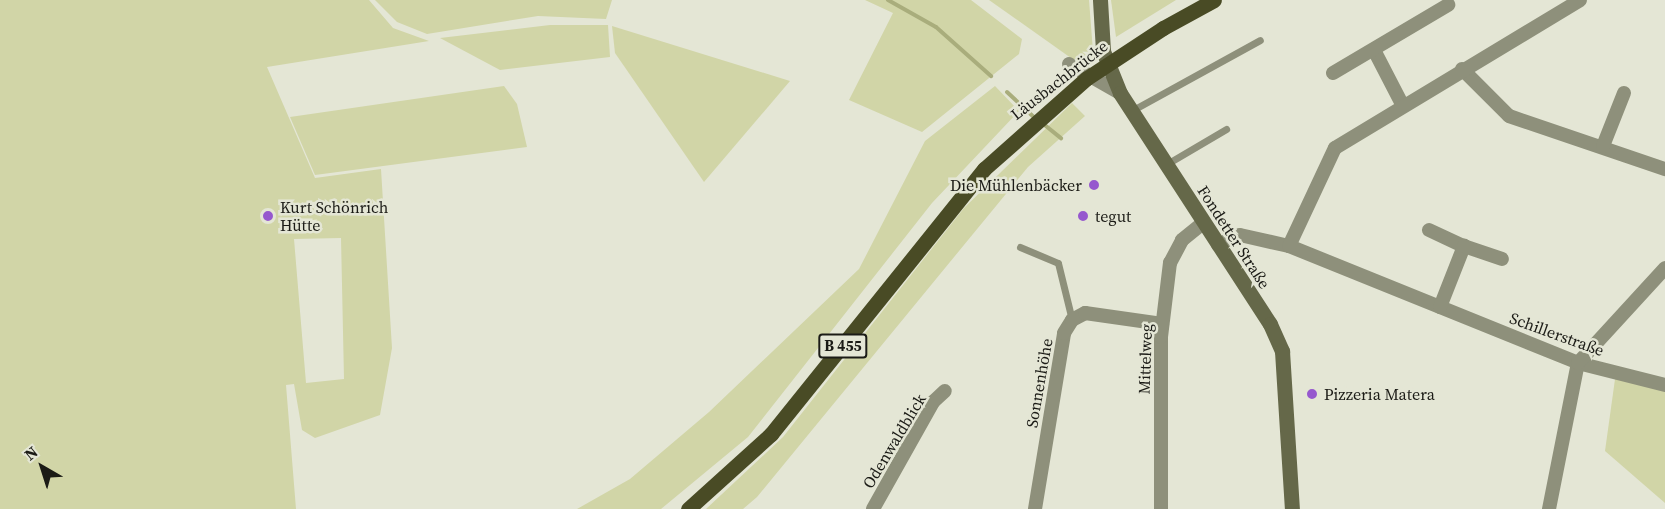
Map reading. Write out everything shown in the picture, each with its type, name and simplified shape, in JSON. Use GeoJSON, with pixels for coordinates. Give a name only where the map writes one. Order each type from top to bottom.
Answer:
{"type":"FeatureCollection","features":[{"type":"Feature","properties":{"kind":"main road","name":"Läusbachbrücke"},"geometry":{"type":"LineString","coordinates":[[688,509],[771,434],[984,169],[1060,99],[1163,28],[1214,0]]}},
{"type":"Feature","properties":{"kind":"street","name":"Fondetter Straße"},"geometry":{"type":"LineString","coordinates":[[1100,0],[1104,51],[1120,93],[1218,245],[1282,351],[1292,509]]}},
{"type":"Feature","properties":{"kind":"street"},"geometry":{"type":"LineString","coordinates":[[1289,246],[1335,148],[1402,104],[1580,0]]}},
{"type":"Feature","properties":{"kind":"street"},"geometry":{"type":"LineString","coordinates":[[1333,73],[1448,5]]}},
{"type":"Feature","properties":{"kind":"street"},"geometry":{"type":"LineString","coordinates":[[1374,50],[1402,104]]}},
{"type":"Feature","properties":{"kind":"street"},"geometry":{"type":"LineString","coordinates":[[1068,64],[1120,93]]}},
{"type":"Feature","properties":{"kind":"street"},"geometry":{"type":"LineString","coordinates":[[1462,69],[1509,116],[1603,146],[1665,169]]}},
{"type":"Feature","properties":{"kind":"street"},"geometry":{"type":"LineString","coordinates":[[1603,146],[1624,93]]}},
{"type":"Feature","properties":{"kind":"street","name":"Mittelweg"},"geometry":{"type":"LineString","coordinates":[[1161,509],[1162,324],[1175,250],[1203,223]]}},
{"type":"Feature","properties":{"kind":"street"},"geometry":{"type":"LineString","coordinates":[[1429,230],[1464,246],[1502,259]]}},
{"type":"Feature","properties":{"kind":"street","name":"Schillerstraße"},"geometry":{"type":"LineString","coordinates":[[1218,245],[1240,235],[1289,246],[1578,363],[1665,385]]}},
{"type":"Feature","properties":{"kind":"street"},"geometry":{"type":"LineString","coordinates":[[1440,307],[1464,246]]}},
{"type":"Feature","properties":{"kind":"street"},"geometry":{"type":"LineString","coordinates":[[1549,509],[1578,363],[1665,268]]}},
{"type":"Feature","properties":{"kind":"street"},"geometry":{"type":"LineString","coordinates":[[1072,320],[1085,313],[1162,324]]}},
{"type":"Feature","properties":{"kind":"street","name":"Sonnenhöhe"},"geometry":{"type":"LineString","coordinates":[[1035,509],[1064,333],[1072,320]]}},
{"type":"Feature","properties":{"kind":"street","name":"Odenwaldblick"},"geometry":{"type":"LineString","coordinates":[[873,509],[933,402],[945,391]]}},
{"type":"Feature","properties":{"kind":"lane"},"geometry":{"type":"LineString","coordinates":[[1131,111],[1260,40]]}},
{"type":"Feature","properties":{"kind":"lane"},"geometry":{"type":"LineString","coordinates":[[1165,165],[1227,129]]}},
{"type":"Feature","properties":{"kind":"lane"},"geometry":{"type":"LineString","coordinates":[[1020,247],[1058,263],[1072,320]]}},
{"type":"Feature","properties":{"kind":"green space"},"geometry":{"type":"Polygon","coordinates":[[[0,0],[369,0],[393,28],[429,41],[267,67],[315,178],[381,169],[392,348],[380,415],[315,438],[302,430],[294,384],[286,385],[296,509],[0,509],[0,0]],[[341,238],[294,239],[306,383],[344,379],[341,238]]]}},
{"type":"Feature","properties":{"kind":"green space"},"geometry":{"type":"Polygon","coordinates":[[[375,0],[612,0],[606,19],[538,16],[427,34],[397,22],[375,0]]]}},
{"type":"Feature","properties":{"kind":"green space"},"geometry":{"type":"Polygon","coordinates":[[[865,0],[971,0],[1022,39],[1019,54],[922,132],[849,100],[893,13],[865,0]]]}},
{"type":"Feature","properties":{"kind":"green space"},"geometry":{"type":"Polygon","coordinates":[[[989,0],[1089,0],[1093,52],[1078,63],[989,0]]]}},
{"type":"Feature","properties":{"kind":"green space"},"geometry":{"type":"Polygon","coordinates":[[[1111,0],[1176,0],[1116,37],[1111,0]]]}},
{"type":"Feature","properties":{"kind":"green space"},"geometry":{"type":"Polygon","coordinates":[[[550,25],[608,25],[610,57],[500,70],[440,38],[550,25]]]}},
{"type":"Feature","properties":{"kind":"green space"},"geometry":{"type":"Polygon","coordinates":[[[612,26],[790,81],[704,182],[615,53],[612,26]]]}},
{"type":"Feature","properties":{"kind":"green space"},"geometry":{"type":"Polygon","coordinates":[[[504,86],[517,104],[527,147],[315,175],[290,117],[504,86]]]}},
{"type":"Feature","properties":{"kind":"green space"},"geometry":{"type":"Polygon","coordinates":[[[995,86],[1019,111],[932,203],[748,437],[661,509],[577,509],[630,479],[709,412],[859,269],[925,141],[995,86]]]}},
{"type":"Feature","properties":{"kind":"green space"},"geometry":{"type":"Polygon","coordinates":[[[1072,103],[1085,116],[1028,167],[757,497],[743,509],[706,509],[783,437],[964,208],[1072,103]]]}},
{"type":"Feature","properties":{"kind":"green space"},"geometry":{"type":"Polygon","coordinates":[[[1616,372],[1665,385],[1665,503],[1605,451],[1616,372]]]}},
{"type":"Feature","properties":{"kind":"waterway"},"geometry":{"type":"LineString","coordinates":[[888,0],[936,27],[991,76]]}},
{"type":"Feature","properties":{"kind":"waterway"},"geometry":{"type":"LineString","coordinates":[[1007,92],[1035,118]]}},
{"type":"Feature","properties":{"kind":"waterway"},"geometry":{"type":"LineString","coordinates":[[1041,122],[1061,138]]}},
{"type":"Feature","properties":{"kind":"place","name":"Die Mühlenbäcker"},"geometry":{"type":"Point","coordinates":[1094,185]}},
{"type":"Feature","properties":{"kind":"place","name":"Kurt Schönrich Hütte"},"geometry":{"type":"Point","coordinates":[268,216]}},
{"type":"Feature","properties":{"kind":"place","name":"tegut"},"geometry":{"type":"Point","coordinates":[1083,216]}},
{"type":"Feature","properties":{"kind":"place","name":"Pizzeria Matera"},"geometry":{"type":"Point","coordinates":[1312,394]}}]}
